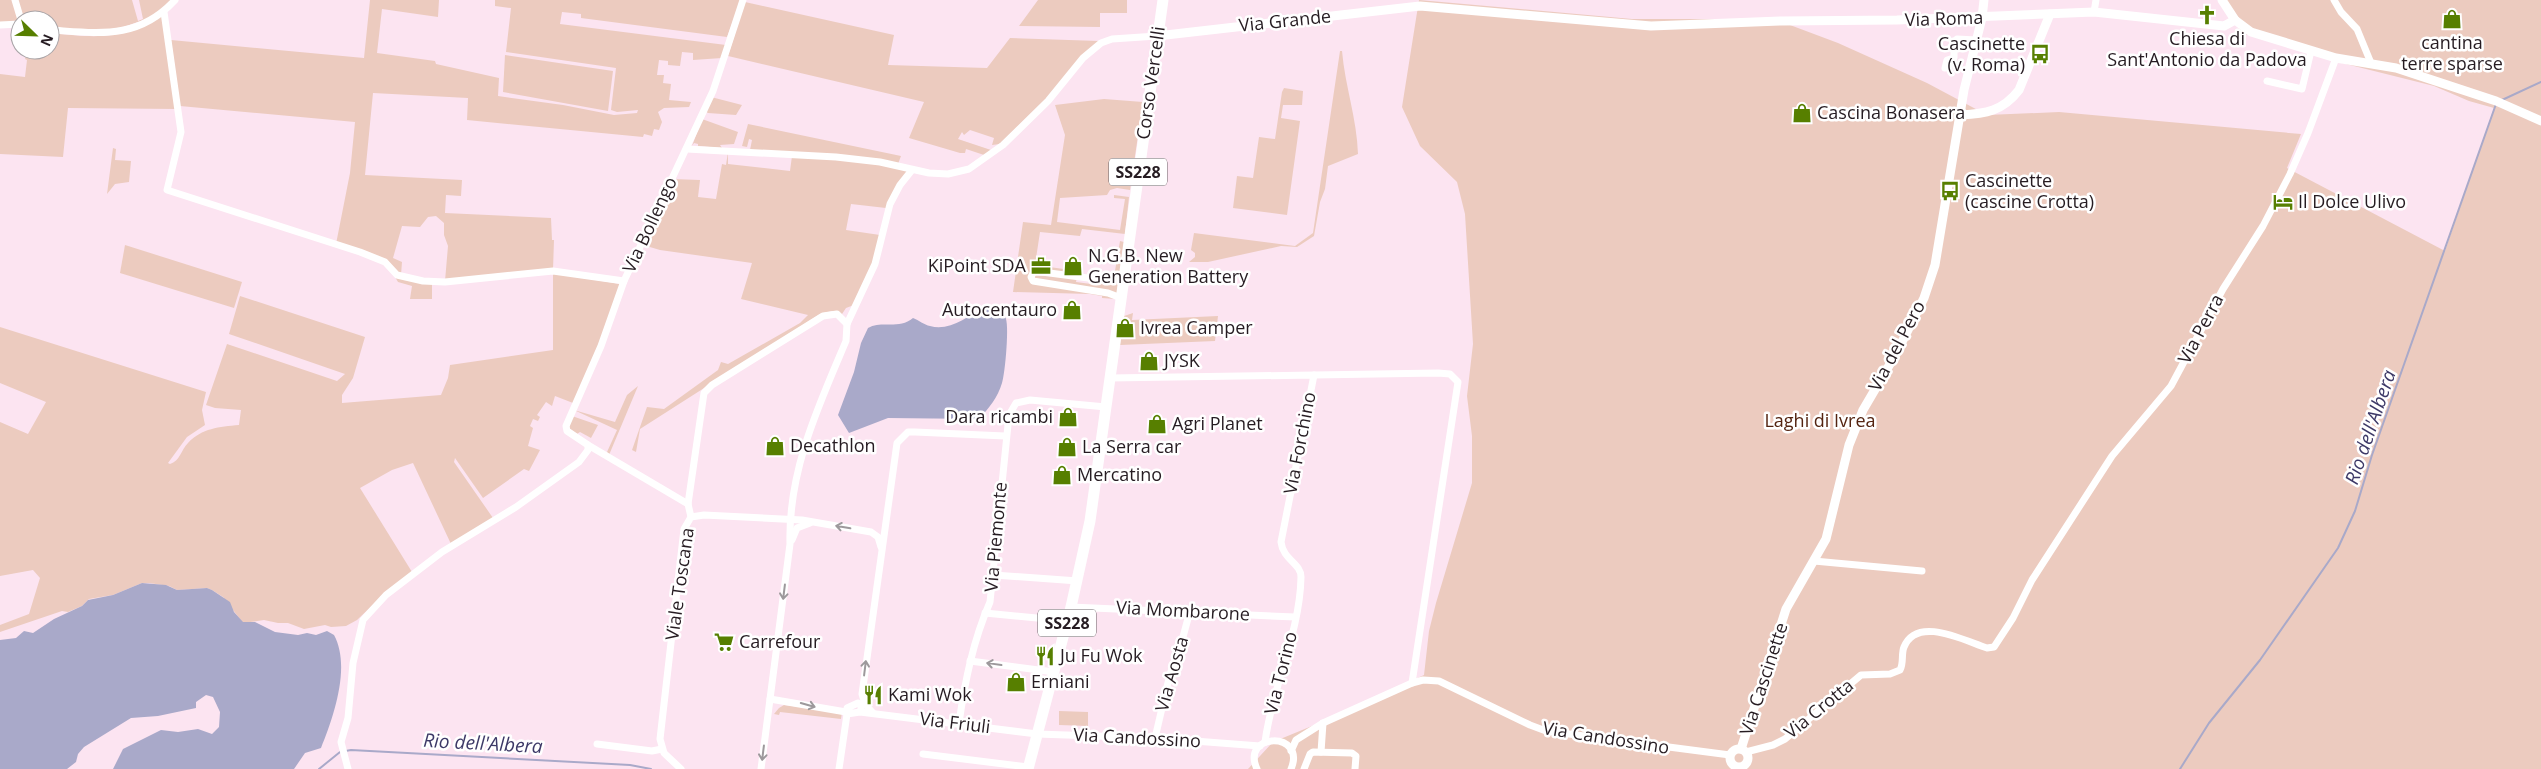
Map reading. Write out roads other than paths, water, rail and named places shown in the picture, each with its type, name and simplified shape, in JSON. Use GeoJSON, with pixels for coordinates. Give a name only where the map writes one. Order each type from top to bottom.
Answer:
{"type":"FeatureCollection","features":[{"type":"Feature","properties":{"kind":"main road","name":"Corso Vercelli"},"geometry":{"type":"LineString","coordinates":[[1110,378],[1163,0]]}},
{"type":"Feature","properties":{"kind":"main road","name":"SS228"},"geometry":{"type":"LineString","coordinates":[[1028,768],[1078,581],[1091,511],[1110,378]]}},
{"type":"Feature","properties":{"kind":"street"},"geometry":{"type":"LineString","coordinates":[[60,31],[108,34],[129,29],[164,12],[174,0]]}},
{"type":"Feature","properties":{"kind":"street","name":"Via Bollengo"},"geometry":{"type":"LineString","coordinates":[[587,444],[567,431],[566,426],[601,346],[624,281],[667,185],[687,149],[719,75],[743,0]]}},
{"type":"Feature","properties":{"kind":"street","name":"Via del Pero"},"geometry":{"type":"LineString","coordinates":[[1786,609],[1814,561],[1832,523],[1850,445],[1863,410],[1898,352],[1924,298],[1935,264],[1967,75],[1982,18],[1984,0]]}},
{"type":"Feature","properties":{"kind":"street"},"geometry":{"type":"LineString","coordinates":[[2094,12],[2096,0]]}},
{"type":"Feature","properties":{"kind":"street"},"geometry":{"type":"LineString","coordinates":[[2222,0],[2235,20],[2251,32],[2336,58],[2396,68],[2499,102],[2541,121]]}},
{"type":"Feature","properties":{"kind":"street"},"geometry":{"type":"LineString","coordinates":[[2334,0],[2357,28],[2371,63]]}},
{"type":"Feature","properties":{"kind":"street","name":"Via Grande"},"geometry":{"type":"LineString","coordinates":[[1157,36],[1426,3],[1651,26]]}},
{"type":"Feature","properties":{"kind":"street"},"geometry":{"type":"LineString","coordinates":[[164,12],[181,132],[167,190],[360,252],[385,262],[402,277],[445,282],[553,271],[624,281]]}},
{"type":"Feature","properties":{"kind":"street","name":"Via Roma"},"geometry":{"type":"LineString","coordinates":[[1651,26],[1781,21],[1982,18],[2094,12],[2224,26],[2235,20]]}},
{"type":"Feature","properties":{"kind":"street"},"geometry":{"type":"LineString","coordinates":[[1961,115],[1986,114],[2011,100],[2019,90],[2050,14]]}},
{"type":"Feature","properties":{"kind":"street"},"geometry":{"type":"LineString","coordinates":[[687,149],[836,157],[880,162],[912,170],[948,174],[969,169],[1003,145],[1048,102],[1092,50],[1112,39],[1157,36]]}},
{"type":"Feature","properties":{"kind":"street"},"geometry":{"type":"LineString","coordinates":[[1945,68],[1947,60],[1954,58],[1954,42],[1958,40],[1976,40]]}},
{"type":"Feature","properties":{"kind":"street"},"geometry":{"type":"LineString","coordinates":[[2267,81],[2302,89],[2311,51]]}},
{"type":"Feature","properties":{"kind":"street","name":"Via Perra"},"geometry":{"type":"LineString","coordinates":[[2032,580],[2112,456],[2171,386],[2223,289],[2263,226],[2290,174],[2311,126],[2336,58]]}},
{"type":"Feature","properties":{"kind":"street"},"geometry":{"type":"LineString","coordinates":[[761,769],[790,544],[790,520],[804,444],[846,341],[847,324],[875,264],[890,204],[900,185],[912,170]]}},
{"type":"Feature","properties":{"kind":"street"},"geometry":{"type":"LineString","coordinates":[[1088,278],[1034,271],[1031,277],[1033,281],[1108,292],[1121,298]]}},
{"type":"Feature","properties":{"kind":"street"},"geometry":{"type":"LineString","coordinates":[[691,517],[688,504],[704,393],[712,385],[824,316],[836,314],[847,324]]}},
{"type":"Feature","properties":{"kind":"street"},"geometry":{"type":"LineString","coordinates":[[1314,375],[1438,373],[1450,374],[1458,382],[1412,683]]}},
{"type":"Feature","properties":{"kind":"street","name":"Via Forchino"},"geometry":{"type":"LineString","coordinates":[[1110,378],[1314,375],[1281,542],[1282,551],[1300,569],[1295,617]]}},
{"type":"Feature","properties":{"kind":"street","name":"Via Piemonte"},"geometry":{"type":"LineString","coordinates":[[959,723],[970,661],[990,602],[994,575],[1005,436],[1009,415],[1016,403],[1030,400],[1106,406]]}},
{"type":"Feature","properties":{"kind":"street"},"geometry":{"type":"LineString","coordinates":[[862,706],[881,547],[897,442],[902,436],[915,432],[1005,436]]}},
{"type":"Feature","properties":{"kind":"street"},"geometry":{"type":"LineString","coordinates":[[587,444],[688,504]]}},
{"type":"Feature","properties":{"kind":"street"},"geometry":{"type":"LineString","coordinates":[[348,769],[340,742],[348,718],[353,663],[363,620],[386,595],[442,552],[516,507],[579,462],[588,450],[587,444]]}},
{"type":"Feature","properties":{"kind":"street","name":"Viale Toscana"},"geometry":{"type":"LineString","coordinates":[[661,747],[684,529],[691,517],[704,515],[790,520],[871,532]]}},
{"type":"Feature","properties":{"kind":"street"},"geometry":{"type":"LineString","coordinates":[[881,547],[878,537],[871,532],[882,524],[886,518]]}},
{"type":"Feature","properties":{"kind":"street"},"geometry":{"type":"LineString","coordinates":[[790,544],[798,528],[815,523]]}},
{"type":"Feature","properties":{"kind":"street"},"geometry":{"type":"LineString","coordinates":[[1814,561],[1922,571]]}},
{"type":"Feature","properties":{"kind":"street"},"geometry":{"type":"LineString","coordinates":[[994,575],[1078,581]]}},
{"type":"Feature","properties":{"kind":"street","name":"Via Crotta"},"geometry":{"type":"LineString","coordinates":[[1744,751],[1773,745],[1785,738],[1861,675],[1890,674],[1900,670],[1904,645],[1916,634],[1934,632],[1987,648],[1994,647],[2013,618],[2032,580]]}},
{"type":"Feature","properties":{"kind":"street","name":"Via Mombarone"},"geometry":{"type":"LineString","coordinates":[[1071,606],[1295,617]]}},
{"type":"Feature","properties":{"kind":"street","name":"Via Cascinette"},"geometry":{"type":"LineString","coordinates":[[1733,765],[1746,763],[1744,751],[1786,609]]}},
{"type":"Feature","properties":{"kind":"street","name":"Via Aosta"},"geometry":{"type":"LineString","coordinates":[[1155,738],[1170,674],[1180,648],[1190,611]]}},
{"type":"Feature","properties":{"kind":"street"},"geometry":{"type":"LineString","coordinates":[[985,613],[1068,621]]}},
{"type":"Feature","properties":{"kind":"street","name":"Via Torino"},"geometry":{"type":"LineString","coordinates":[[1269,742],[1267,729],[1295,617]]}},
{"type":"Feature","properties":{"kind":"street"},"geometry":{"type":"LineString","coordinates":[[970,661],[1054,672]]}},
{"type":"Feature","properties":{"kind":"street","name":"Via Candossino"},"geometry":{"type":"LineString","coordinates":[[1037,734],[1155,738],[1238,745],[1296,740],[1323,723],[1412,683],[1423,680],[1439,681],[1530,726],[1546,731],[1733,765]]}},
{"type":"Feature","properties":{"kind":"street"},"geometry":{"type":"LineString","coordinates":[[770,699],[847,713]]}},
{"type":"Feature","properties":{"kind":"street"},"geometry":{"type":"LineString","coordinates":[[839,769],[848,707],[858,703],[873,713]]}},
{"type":"Feature","properties":{"kind":"street","name":"Via Friuli"},"geometry":{"type":"LineString","coordinates":[[862,706],[873,713],[1037,734]]}},
{"type":"Feature","properties":{"kind":"street"},"geometry":{"type":"LineString","coordinates":[[1321,752],[1323,723]]}},
{"type":"Feature","properties":{"kind":"street"},"geometry":{"type":"LineString","coordinates":[[1291,769],[1293,760],[1291,751],[1296,740]]}},
{"type":"Feature","properties":{"kind":"street"},"geometry":{"type":"LineString","coordinates":[[1254,767],[1255,753],[1269,742],[1291,751]]}},
{"type":"Feature","properties":{"kind":"street"},"geometry":{"type":"LineString","coordinates":[[597,744],[652,751],[661,747],[681,769]]}},
{"type":"Feature","properties":{"kind":"street"},"geometry":{"type":"LineString","coordinates":[[1238,745],[1250,753],[1254,767]]}},
{"type":"Feature","properties":{"kind":"street"},"geometry":{"type":"LineString","coordinates":[[1733,765],[1734,750],[1744,751]]}},
{"type":"Feature","properties":{"kind":"street"},"geometry":{"type":"LineString","coordinates":[[1304,769],[1310,754],[1321,752],[1352,753],[1356,756],[1355,769]]}},
{"type":"Feature","properties":{"kind":"street"},"geometry":{"type":"LineString","coordinates":[[923,754],[1028,768]]}},
{"type":"Feature","properties":{"kind":"water"},"geometry":{"type":"Polygon","coordinates":[[[984,308],[1005,317],[1007,338],[1003,378],[1000,388],[993,402],[979,419],[888,418],[849,433],[838,415],[854,372],[861,343],[868,328],[879,325],[902,324],[913,318],[928,325],[944,327],[984,308]]]}},
{"type":"Feature","properties":{"kind":"water"},"geometry":{"type":"Polygon","coordinates":[[[142,583],[166,585],[177,590],[207,588],[230,602],[234,612],[243,622],[255,622],[275,632],[316,635],[327,631],[334,635],[339,647],[341,676],[331,721],[321,748],[305,753],[294,769],[113,769],[123,749],[161,730],[178,732],[198,729],[212,734],[219,727],[220,712],[213,697],[206,695],[196,702],[196,708],[158,716],[131,718],[84,747],[78,754],[76,762],[67,769],[0,769],[0,640],[16,638],[24,631],[33,633],[54,619],[82,606],[88,600],[113,595],[142,583]]]}},
{"type":"Feature","properties":{"kind":"waterway","name":"Rio dell'Albera"},"geometry":{"type":"LineString","coordinates":[[2502,100],[2541,82]]}},
{"type":"Feature","properties":{"kind":"waterway","name":"Rio dell'Albera"},"geometry":{"type":"LineString","coordinates":[[2180,769],[2209,723],[2260,660],[2338,548],[2355,511],[2372,455],[2496,104]]}},
{"type":"Feature","properties":{"kind":"waterway","name":"Rio dell'Albera"},"geometry":{"type":"LineString","coordinates":[[319,769],[340,752],[351,750],[630,765],[651,769]]}},
{"type":"Feature","properties":{"kind":"place","name":"Chiesa di Sant'Antonio da Padova"},"geometry":{"type":"Point","coordinates":[2207,15]}},
{"type":"Feature","properties":{"kind":"place","name":"cantina terre sparse"},"geometry":{"type":"Point","coordinates":[2452,19]}},
{"type":"Feature","properties":{"kind":"place","name":"Cascinette (v. Roma)"},"geometry":{"type":"Point","coordinates":[2040,54]}},
{"type":"Feature","properties":{"kind":"place","name":"Cascina Bonasera"},"geometry":{"type":"Point","coordinates":[1802,113]}},
{"type":"Feature","properties":{"kind":"place","name":"Cascinette (cascine Crotta)"},"geometry":{"type":"Point","coordinates":[1950,191]}},
{"type":"Feature","properties":{"kind":"place","name":"Il Dolce Ulivo"},"geometry":{"type":"Point","coordinates":[2283,202]}},
{"type":"Feature","properties":{"kind":"place","name":"KiPoint SDA"},"geometry":{"type":"Point","coordinates":[1041,266]}},
{"type":"Feature","properties":{"kind":"place","name":"N.G.B. New Generation Battery"},"geometry":{"type":"Point","coordinates":[1073,266]}},
{"type":"Feature","properties":{"kind":"place","name":"Autocentauro"},"geometry":{"type":"Point","coordinates":[1072,310]}},
{"type":"Feature","properties":{"kind":"place","name":"Ivrea Camper"},"geometry":{"type":"Point","coordinates":[1125,328]}},
{"type":"Feature","properties":{"kind":"place","name":"JYSK"},"geometry":{"type":"Point","coordinates":[1149,361]}},
{"type":"Feature","properties":{"kind":"place","name":"Dara ricambi"},"geometry":{"type":"Point","coordinates":[1068,417]}},
{"type":"Feature","properties":{"kind":"place","name":"Agri Planet"},"geometry":{"type":"Point","coordinates":[1157,424]}},
{"type":"Feature","properties":{"kind":"place","name":"Decathlon"},"geometry":{"type":"Point","coordinates":[775,446]}},
{"type":"Feature","properties":{"kind":"place","name":"La Serra car"},"geometry":{"type":"Point","coordinates":[1067,447]}},
{"type":"Feature","properties":{"kind":"place","name":"Mercatino"},"geometry":{"type":"Point","coordinates":[1062,475]}},
{"type":"Feature","properties":{"kind":"place","name":"Carrefour"},"geometry":{"type":"Point","coordinates":[724,642]}},
{"type":"Feature","properties":{"kind":"place","name":"Ju Fu Wok"},"geometry":{"type":"Point","coordinates":[1045,656]}},
{"type":"Feature","properties":{"kind":"place","name":"Erniani"},"geometry":{"type":"Point","coordinates":[1016,682]}},
{"type":"Feature","properties":{"kind":"place","name":"Kami Wok"},"geometry":{"type":"Point","coordinates":[873,695]}},
{"type":"Feature","properties":{"kind":"park label","name":"Laghi di Ivrea"},"geometry":{"type":"Point","coordinates":[1820,421]}}]}
